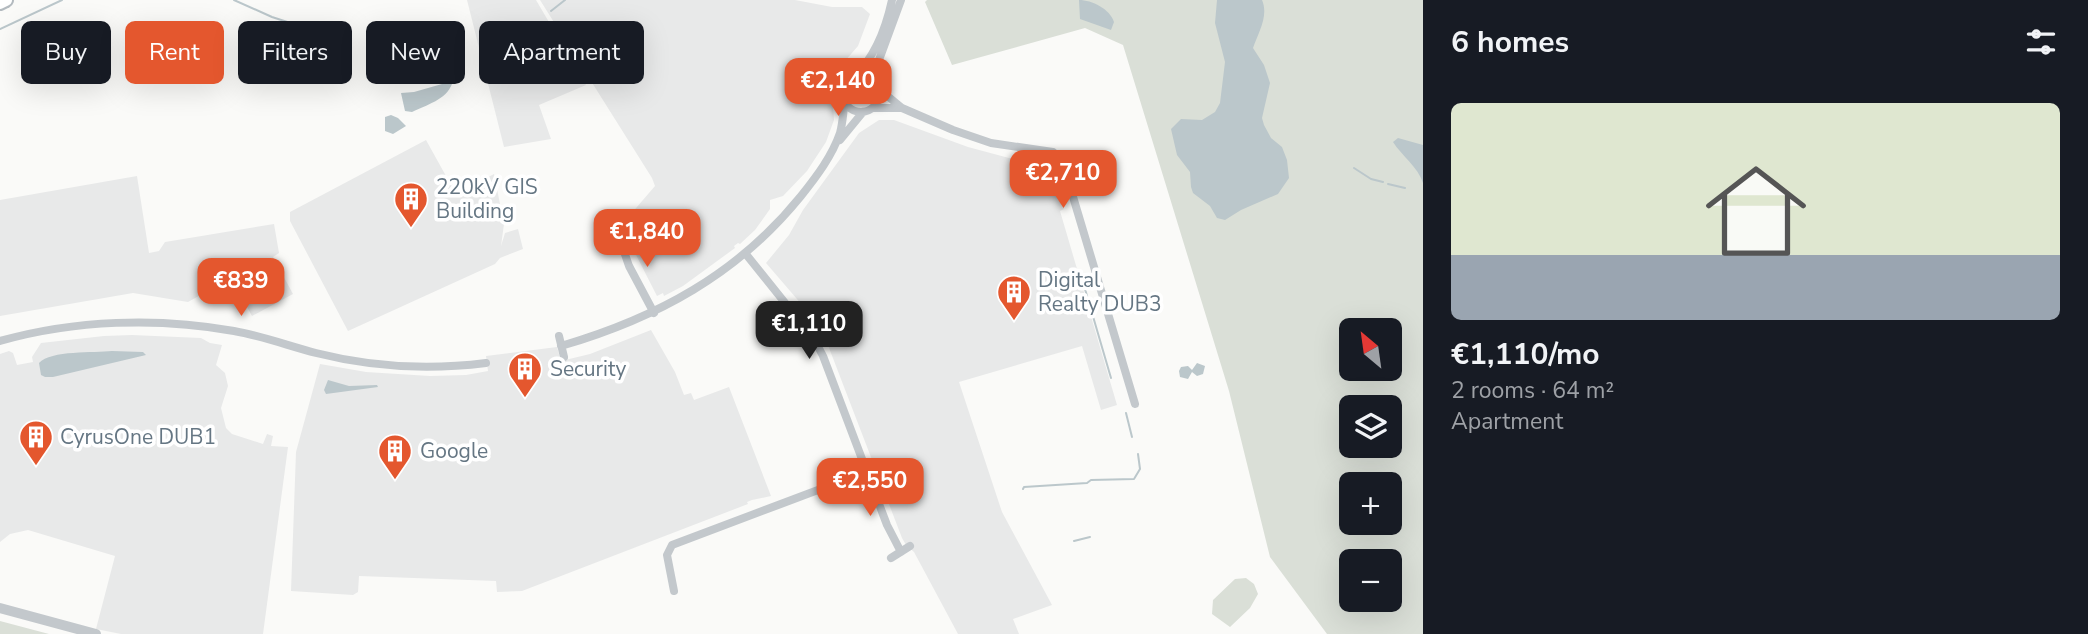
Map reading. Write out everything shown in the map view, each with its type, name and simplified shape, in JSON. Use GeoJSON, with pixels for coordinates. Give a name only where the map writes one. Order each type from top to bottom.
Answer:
{"type":"FeatureCollection","features":[{"type":"Feature","properties":{"kind":"main road"},"geometry":{"type":"LineString","coordinates":[[0,3],[6,0]]}},
{"type":"Feature","properties":{"kind":"street"},"geometry":{"type":"LineString","coordinates":[[835,145],[843,120],[844,88],[864,67],[873,52],[889,15],[892,0]]}},
{"type":"Feature","properties":{"kind":"street"},"geometry":{"type":"LineString","coordinates":[[873,108],[879,99],[876,68],[901,0]]}},
{"type":"Feature","properties":{"kind":"street"},"geometry":{"type":"LineString","coordinates":[[854,77],[870,77],[902,108],[953,130],[991,143],[1053,152],[1062,160],[1135,404]]}},
{"type":"Feature","properties":{"kind":"street"},"geometry":{"type":"LineString","coordinates":[[845,101],[851,109],[863,112]]}},
{"type":"Feature","properties":{"kind":"street"},"geometry":{"type":"LineString","coordinates":[[564,356],[560,341],[609,332],[654,313],[717,276],[785,215],[816,177],[835,145],[863,112],[873,108],[902,108]]}},
{"type":"Feature","properties":{"kind":"street"},"geometry":{"type":"LineString","coordinates":[[607,237],[627,232]]}},
{"type":"Feature","properties":{"kind":"street"},"geometry":{"type":"LineString","coordinates":[[618,234],[629,266],[654,313]]}},
{"type":"Feature","properties":{"kind":"street"},"geometry":{"type":"LineString","coordinates":[[745,253],[814,340],[833,380],[901,552]]}},
{"type":"Feature","properties":{"kind":"street"},"geometry":{"type":"LineString","coordinates":[[0,341],[76,326],[185,325],[233,331],[316,353],[373,363],[421,366],[486,363]]}},
{"type":"Feature","properties":{"kind":"street"},"geometry":{"type":"LineString","coordinates":[[674,591],[667,555],[672,545],[879,467]]}},
{"type":"Feature","properties":{"kind":"street"},"geometry":{"type":"LineString","coordinates":[[891,558],[910,546]]}},
{"type":"Feature","properties":{"kind":"street"},"geometry":{"type":"LineString","coordinates":[[0,608],[96,634]]}},
{"type":"Feature","properties":{"kind":"shaded area"},"geometry":{"type":"Polygon","coordinates":[[[467,0],[536,0],[548,21],[479,21],[479,48],[467,0]]]}},
{"type":"Feature","properties":{"kind":"shaded area"},"geometry":{"type":"Polygon","coordinates":[[[540,0],[795,0],[832,7],[862,7],[870,14],[858,46],[845,61],[831,69],[829,75],[823,74],[819,80],[824,84],[821,89],[833,106],[834,120],[826,142],[807,171],[783,196],[770,200],[770,209],[755,230],[740,244],[683,286],[664,296],[663,293],[657,296],[633,249],[624,222],[655,186],[593,84],[644,84],[644,21],[553,21],[540,0]]]}},
{"type":"Feature","properties":{"kind":"shaded area"},"geometry":{"type":"Polygon","coordinates":[[[927,0],[1423,0],[1423,634],[1327,634],[1270,557],[1229,391],[1123,45],[1085,28],[952,65],[925,2],[927,0]]]}},
{"type":"Feature","properties":{"kind":"shaded area"},"geometry":{"type":"Polygon","coordinates":[[[1079,0],[1105,9],[1114,22],[1111,30],[1080,19],[1079,0]]]}},
{"type":"Feature","properties":{"kind":"shaded area"},"geometry":{"type":"Polygon","coordinates":[[[1217,0],[1262,0],[1264,18],[1253,48],[1264,65],[1270,83],[1262,118],[1271,138],[1282,147],[1289,178],[1278,194],[1225,220],[1217,218],[1210,206],[1193,193],[1190,172],[1177,155],[1171,129],[1181,119],[1202,120],[1215,112],[1220,103],[1225,62],[1215,23],[1217,0]]]}},
{"type":"Feature","properties":{"kind":"shaded area"},"geometry":{"type":"Polygon","coordinates":[[[452,84],[440,98],[412,112],[405,111],[401,93],[452,84]]]}},
{"type":"Feature","properties":{"kind":"shaded area"},"geometry":{"type":"Polygon","coordinates":[[[488,84],[585,84],[539,105],[551,139],[504,147],[488,84]]]}},
{"type":"Feature","properties":{"kind":"shaded area"},"geometry":{"type":"Polygon","coordinates":[[[391,115],[406,126],[393,134],[385,131],[385,117],[391,115]]]}},
{"type":"Feature","properties":{"kind":"shaded area"},"geometry":{"type":"Polygon","coordinates":[[[879,120],[894,120],[968,147],[1009,158],[1047,162],[1064,209],[1060,211],[1117,405],[1101,410],[1082,346],[959,382],[1002,512],[1052,605],[1013,619],[1019,634],[958,634],[914,552],[902,538],[821,327],[766,263],[789,235],[803,210],[859,133],[879,120]]]}},
{"type":"Feature","properties":{"kind":"shaded area"},"geometry":{"type":"Polygon","coordinates":[[[1398,138],[1423,145],[1423,183],[1393,142],[1398,138]]]}},
{"type":"Feature","properties":{"kind":"shaded area"},"geometry":{"type":"Polygon","coordinates":[[[426,140],[456,194],[494,174],[504,224],[501,246],[505,233],[518,229],[523,249],[348,331],[290,221],[290,212],[426,140]]]}},
{"type":"Feature","properties":{"kind":"shaded area"},"geometry":{"type":"Polygon","coordinates":[[[137,176],[149,253],[159,251],[165,242],[274,224],[279,253],[273,257],[293,294],[252,316],[231,278],[188,302],[133,293],[0,316],[0,200],[137,176]]]}},
{"type":"Feature","properties":{"kind":"shaded area"},"geometry":{"type":"Polygon","coordinates":[[[651,330],[675,372],[684,395],[691,393],[694,400],[729,387],[771,496],[752,500],[747,502],[748,504],[522,591],[497,592],[496,581],[359,576],[358,592],[353,595],[291,591],[296,452],[320,364],[366,372],[466,375],[488,371],[486,356],[557,347],[561,361],[590,354],[651,330]]]}},
{"type":"Feature","properties":{"kind":"shaded area"},"geometry":{"type":"Polygon","coordinates":[[[132,335],[201,338],[222,345],[216,365],[225,373],[228,386],[221,408],[226,428],[232,434],[263,444],[267,434],[273,436],[271,446],[288,447],[263,634],[121,634],[96,629],[115,556],[28,530],[10,534],[0,542],[0,354],[9,351],[13,353],[17,365],[33,362],[32,357],[41,343],[132,335]]]}},
{"type":"Feature","properties":{"kind":"shaded area"},"geometry":{"type":"Polygon","coordinates":[[[112,351],[143,352],[146,355],[53,377],[41,375],[39,363],[53,356],[112,351]]]}},
{"type":"Feature","properties":{"kind":"shaded area"},"geometry":{"type":"Polygon","coordinates":[[[1197,363],[1205,366],[1203,374],[1197,376],[1192,372],[1188,379],[1180,377],[1181,367],[1188,366],[1192,370],[1197,363]]]}},
{"type":"Feature","properties":{"kind":"shaded area"},"geometry":{"type":"Polygon","coordinates":[[[328,380],[349,386],[378,387],[326,394],[324,390],[328,380]]]}},
{"type":"Feature","properties":{"kind":"shaded area"},"geometry":{"type":"Polygon","coordinates":[[[1246,578],[1254,584],[1258,594],[1250,608],[1230,627],[1212,614],[1213,600],[1235,579],[1246,578]]]}},
{"type":"Feature","properties":{"kind":"shaded area"},"geometry":{"type":"Polygon","coordinates":[[[0,621],[49,634],[0,634],[0,621]]]}},
{"type":"Feature","properties":{"kind":"waterway"},"geometry":{"type":"LineString","coordinates":[[0,29],[62,0]]}},
{"type":"Feature","properties":{"kind":"waterway"},"geometry":{"type":"LineString","coordinates":[[234,0],[284,21]]}},
{"type":"Feature","properties":{"kind":"waterway"},"geometry":{"type":"LineString","coordinates":[[551,11],[565,0]]}},
{"type":"Feature","properties":{"kind":"waterway"},"geometry":{"type":"LineString","coordinates":[[1354,168],[1371,179],[1383,182]]}},
{"type":"Feature","properties":{"kind":"waterway"},"geometry":{"type":"LineString","coordinates":[[1388,184],[1405,188]]}},
{"type":"Feature","properties":{"kind":"waterway"},"geometry":{"type":"LineString","coordinates":[[1082,289],[1085,289],[1111,378]]}},
{"type":"Feature","properties":{"kind":"waterway"},"geometry":{"type":"LineString","coordinates":[[1126,413],[1132,437]]}},
{"type":"Feature","properties":{"kind":"waterway"},"geometry":{"type":"LineString","coordinates":[[1023,489],[1087,483],[1091,480],[1134,479],[1140,469],[1138,454]]}},
{"type":"Feature","properties":{"kind":"waterway"},"geometry":{"type":"LineString","coordinates":[[1074,541],[1090,537]]}},
{"type":"Feature","properties":{"kind":"place","name":"220kV GIS Building"},"geometry":{"type":"Point","coordinates":[411,229]}},
{"type":"Feature","properties":{"kind":"place","name":"Digital Realty DUB3"},"geometry":{"type":"Point","coordinates":[1014,322]}},
{"type":"Feature","properties":{"kind":"place","name":"Security"},"geometry":{"type":"Point","coordinates":[525,399]}},
{"type":"Feature","properties":{"kind":"place","name":"CyrusOne DUB1"},"geometry":{"type":"Point","coordinates":[36,467]}},
{"type":"Feature","properties":{"kind":"place","name":"Google"},"geometry":{"type":"Point","coordinates":[395,481]}}]}
